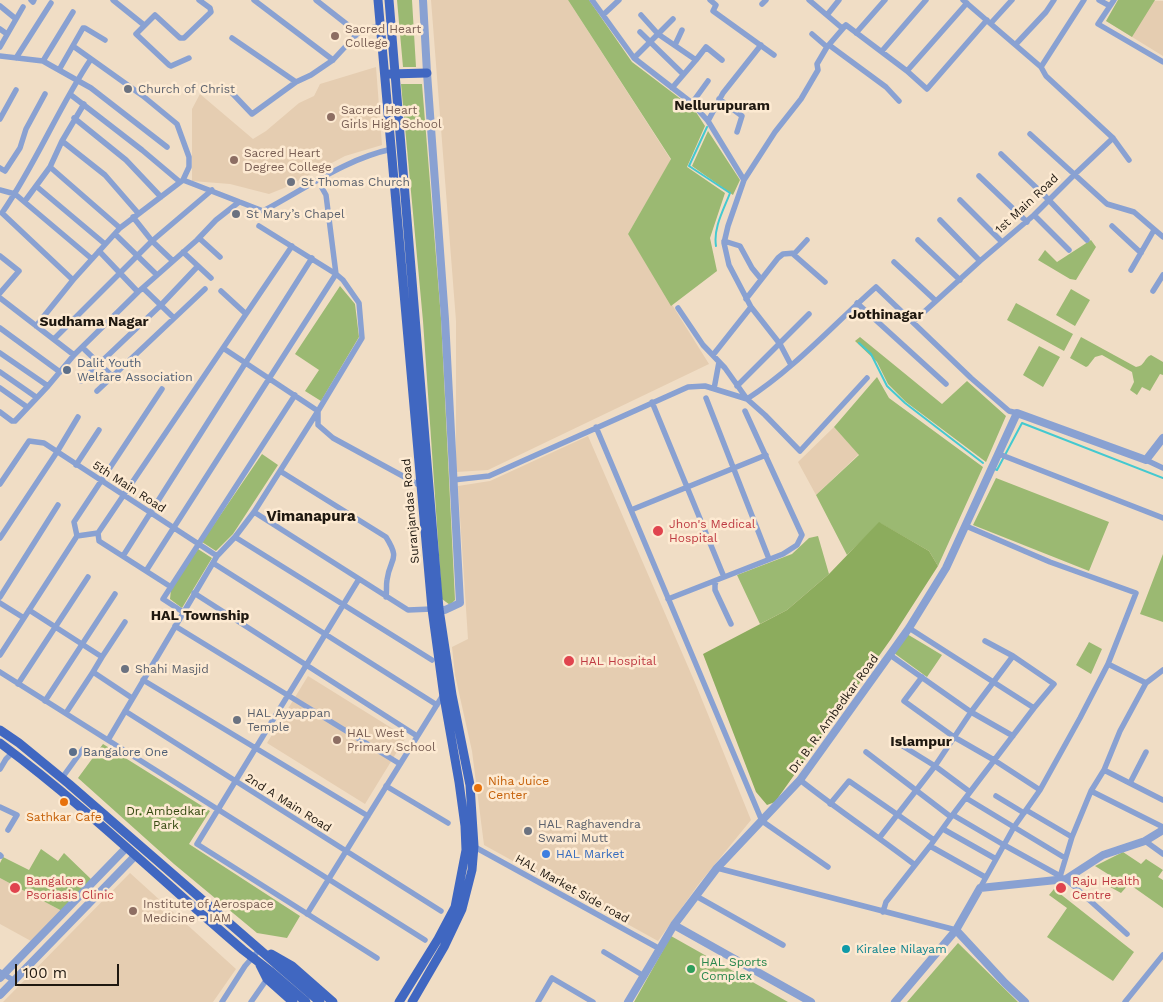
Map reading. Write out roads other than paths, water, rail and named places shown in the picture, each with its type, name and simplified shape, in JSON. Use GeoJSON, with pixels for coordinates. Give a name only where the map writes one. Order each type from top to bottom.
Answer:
{"type":"FeatureCollection","features":[{"type":"Feature","properties":{"kind":"main road","name":"Suranjandas Road"},"geometry":{"type":"LineString","coordinates":[[378,0],[421,486],[435,609],[448,694],[470,785],[472,870],[462,909],[444,947],[412,1002]]}},
{"type":"Feature","properties":{"kind":"main road","name":"Suranjandas Road"},"geometry":{"type":"LineString","coordinates":[[389,0],[402,148],[435,609]]}},
{"type":"Feature","properties":{"kind":"main road"},"geometry":{"type":"LineString","coordinates":[[385,73],[427,73]]}},
{"type":"Feature","properties":{"kind":"main road"},"geometry":{"type":"LineString","coordinates":[[0,730],[62,778],[306,1002]]}},
{"type":"Feature","properties":{"kind":"main road"},"geometry":{"type":"LineString","coordinates":[[0,743],[50,782],[126,848],[257,956],[279,965],[320,1002]]}},
{"type":"Feature","properties":{"kind":"main road","name":"Suranjandas Road"},"geometry":{"type":"LineString","coordinates":[[399,1002],[438,939],[455,907],[470,845]]}},
{"type":"Feature","properties":{"kind":"main road"},"geometry":{"type":"LineString","coordinates":[[257,956],[274,955],[292,966],[333,1002]]}},
{"type":"Feature","properties":{"kind":"main road"},"geometry":{"type":"LineString","coordinates":[[257,956],[267,979],[293,1002]]}},
{"type":"Feature","properties":{"kind":"street"},"geometry":{"type":"LineString","coordinates":[[113,0],[144,25]]}},
{"type":"Feature","properties":{"kind":"street"},"geometry":{"type":"LineString","coordinates":[[188,58],[171,66],[137,36],[137,33],[155,15],[182,39],[211,12],[210,8],[199,0]]}},
{"type":"Feature","properties":{"kind":"street"},"geometry":{"type":"LineString","coordinates":[[254,0],[333,60]]}},
{"type":"Feature","properties":{"kind":"street"},"geometry":{"type":"LineString","coordinates":[[316,0],[358,33]]}},
{"type":"Feature","properties":{"kind":"street"},"geometry":{"type":"LineString","coordinates":[[254,512],[408,610],[445,610],[460,603],[452,480],[446,319],[423,0]]}},
{"type":"Feature","properties":{"kind":"street"},"geometry":{"type":"LineString","coordinates":[[592,0],[634,58],[692,103],[708,121],[744,180]]}},
{"type":"Feature","properties":{"kind":"street"},"geometry":{"type":"LineString","coordinates":[[603,15],[619,0]]}},
{"type":"Feature","properties":{"kind":"street"},"geometry":{"type":"LineString","coordinates":[[710,0],[716,5],[713,11],[774,55]]}},
{"type":"Feature","properties":{"kind":"street"},"geometry":{"type":"LineString","coordinates":[[809,0],[842,28],[846,24]]}},
{"type":"Feature","properties":{"kind":"street"},"geometry":{"type":"LineString","coordinates":[[827,15],[839,0]]}},
{"type":"Feature","properties":{"kind":"street"},"geometry":{"type":"LineString","coordinates":[[856,33],[885,0]]}},
{"type":"Feature","properties":{"kind":"street"},"geometry":{"type":"LineString","coordinates":[[882,51],[926,0]]}},
{"type":"Feature","properties":{"kind":"street"},"geometry":{"type":"LineString","coordinates":[[846,24],[907,71],[927,89],[1012,0]]}},
{"type":"Feature","properties":{"kind":"street"},"geometry":{"type":"LineString","coordinates":[[1016,44],[1046,12],[1054,0]]}},
{"type":"Feature","properties":{"kind":"street"},"geometry":{"type":"LineString","coordinates":[[1041,67],[1084,0]]}},
{"type":"Feature","properties":{"kind":"street"},"geometry":{"type":"LineString","coordinates":[[1099,0],[1110,6]]}},
{"type":"Feature","properties":{"kind":"street"},"geometry":{"type":"LineString","coordinates":[[1114,0],[1098,24],[1163,62]]}},
{"type":"Feature","properties":{"kind":"street"},"geometry":{"type":"LineString","coordinates":[[907,71],[965,2],[1041,67],[1046,76],[1113,138],[1129,160]]}},
{"type":"Feature","properties":{"kind":"street"},"geometry":{"type":"LineString","coordinates":[[16,58],[51,3]]}},
{"type":"Feature","properties":{"kind":"street"},"geometry":{"type":"LineString","coordinates":[[0,6],[16,19]]}},
{"type":"Feature","properties":{"kind":"street"},"geometry":{"type":"LineString","coordinates":[[0,47],[23,7]]}},
{"type":"Feature","properties":{"kind":"street"},"geometry":{"type":"LineString","coordinates":[[43,61],[73,12]]}},
{"type":"Feature","properties":{"kind":"street"},"geometry":{"type":"LineString","coordinates":[[641,15],[658,34],[696,60]]}},
{"type":"Feature","properties":{"kind":"street"},"geometry":{"type":"LineString","coordinates":[[634,58],[673,19]]}},
{"type":"Feature","properties":{"kind":"street"},"geometry":{"type":"LineString","coordinates":[[791,365],[780,344],[750,307],[728,265],[724,241],[744,180],[775,132],[801,98],[818,70],[817,64],[828,46],[846,24]]}},
{"type":"Feature","properties":{"kind":"street"},"geometry":{"type":"LineString","coordinates":[[232,93],[252,114],[296,82],[311,75],[333,60],[358,33],[380,25]]}},
{"type":"Feature","properties":{"kind":"street"},"geometry":{"type":"LineString","coordinates":[[59,70],[82,28],[105,40]]}},
{"type":"Feature","properties":{"kind":"street"},"geometry":{"type":"LineString","coordinates":[[0,29],[7,34]]}},
{"type":"Feature","properties":{"kind":"street"},"geometry":{"type":"LineString","coordinates":[[675,45],[682,30]]}},
{"type":"Feature","properties":{"kind":"street"},"geometry":{"type":"LineString","coordinates":[[640,32],[683,74]]}},
{"type":"Feature","properties":{"kind":"street"},"geometry":{"type":"LineString","coordinates":[[812,34],[886,87],[898,101]]}},
{"type":"Feature","properties":{"kind":"street"},"geometry":{"type":"LineString","coordinates":[[232,38],[296,82]]}},
{"type":"Feature","properties":{"kind":"street"},"geometry":{"type":"LineString","coordinates":[[708,121],[719,99],[761,45]]}},
{"type":"Feature","properties":{"kind":"street"},"geometry":{"type":"LineString","coordinates":[[36,326],[73,280],[120,228],[181,181],[188,167],[189,157],[177,124],[143,96],[73,46]]}},
{"type":"Feature","properties":{"kind":"street"},"geometry":{"type":"LineString","coordinates":[[672,88],[706,47],[722,60]]}},
{"type":"Feature","properties":{"kind":"street"},"geometry":{"type":"LineString","coordinates":[[0,56],[43,61],[78,80],[167,147]]}},
{"type":"Feature","properties":{"kind":"street"},"geometry":{"type":"LineString","coordinates":[[73,280],[2,213],[15,194],[91,59]]}},
{"type":"Feature","properties":{"kind":"street"},"geometry":{"type":"LineString","coordinates":[[692,103],[708,81]]}},
{"type":"Feature","properties":{"kind":"street"},"geometry":{"type":"LineString","coordinates":[[0,119],[16,90]]}},
{"type":"Feature","properties":{"kind":"street"},"geometry":{"type":"LineString","coordinates":[[0,168],[5,171],[20,148],[26,130],[46,94]]}},
{"type":"Feature","properties":{"kind":"street"},"geometry":{"type":"LineString","coordinates":[[71,95],[181,181],[212,190],[263,211],[350,163],[376,152],[402,148]]}},
{"type":"Feature","properties":{"kind":"street"},"geometry":{"type":"LineString","coordinates":[[719,99],[742,116],[737,132]]}},
{"type":"Feature","properties":{"kind":"street"},"geometry":{"type":"LineString","coordinates":[[24,201],[50,167],[74,118],[84,104]]}},
{"type":"Feature","properties":{"kind":"street"},"geometry":{"type":"LineString","coordinates":[[74,118],[126,160],[160,197]]}},
{"type":"Feature","properties":{"kind":"street"},"geometry":{"type":"LineString","coordinates":[[1030,134],[1074,175],[1113,138]]}},
{"type":"Feature","properties":{"kind":"street"},"geometry":{"type":"LineString","coordinates":[[62,141],[104,176],[136,215],[152,241],[173,261]]}},
{"type":"Feature","properties":{"kind":"street"},"geometry":{"type":"LineString","coordinates":[[1001,154],[1044,194],[1087,240]]}},
{"type":"Feature","properties":{"kind":"street"},"geometry":{"type":"LineString","coordinates":[[50,167],[120,228]]}},
{"type":"Feature","properties":{"kind":"street","name":"1st Main Road"},"geometry":{"type":"LineString","coordinates":[[913,322],[980,261],[1027,222],[1074,175],[1107,204],[1134,212],[1163,237]]}},
{"type":"Feature","properties":{"kind":"street"},"geometry":{"type":"LineString","coordinates":[[979,176],[1027,222]]}},
{"type":"Feature","properties":{"kind":"street"},"geometry":{"type":"LineString","coordinates":[[36,186],[105,244]]}},
{"type":"Feature","properties":{"kind":"street"},"geometry":{"type":"LineString","coordinates":[[146,571],[336,274],[326,195],[322,188]]}},
{"type":"Feature","properties":{"kind":"street"},"geometry":{"type":"LineString","coordinates":[[0,190],[15,194],[92,259]]}},
{"type":"Feature","properties":{"kind":"street"},"geometry":{"type":"LineString","coordinates":[[54,339],[152,241],[212,190]]}},
{"type":"Feature","properties":{"kind":"street"},"geometry":{"type":"LineString","coordinates":[[960,200],[1002,242]]}},
{"type":"Feature","properties":{"kind":"street"},"geometry":{"type":"LineString","coordinates":[[0,412],[15,421],[74,355],[216,220],[239,202]]}},
{"type":"Feature","properties":{"kind":"street"},"geometry":{"type":"LineString","coordinates":[[1034,215],[1069,250]]}},
{"type":"Feature","properties":{"kind":"street"},"geometry":{"type":"LineString","coordinates":[[940,220],[980,261]]}},
{"type":"Feature","properties":{"kind":"street"},"geometry":{"type":"LineString","coordinates":[[108,740],[217,556],[235,537],[254,512],[362,338],[359,303],[343,280],[312,258],[259,226]]}},
{"type":"Feature","properties":{"kind":"street"},"geometry":{"type":"LineString","coordinates":[[1112,226],[1141,253]]}},
{"type":"Feature","properties":{"kind":"street"},"geometry":{"type":"LineString","coordinates":[[1131,270],[1154,230]]}},
{"type":"Feature","properties":{"kind":"street"},"geometry":{"type":"LineString","coordinates":[[115,234],[158,275]]}},
{"type":"Feature","properties":{"kind":"street"},"geometry":{"type":"LineString","coordinates":[[198,238],[220,256]]}},
{"type":"Feature","properties":{"kind":"street"},"geometry":{"type":"LineString","coordinates":[[746,299],[780,256],[792,254],[807,240]]}},
{"type":"Feature","properties":{"kind":"street"},"geometry":{"type":"LineString","coordinates":[[918,240],[960,280]]}},
{"type":"Feature","properties":{"kind":"street"},"geometry":{"type":"LineString","coordinates":[[724,241],[740,246],[752,268],[761,279]]}},
{"type":"Feature","properties":{"kind":"street"},"geometry":{"type":"LineString","coordinates":[[77,536],[98,533],[292,246]]}},
{"type":"Feature","properties":{"kind":"street"},"geometry":{"type":"LineString","coordinates":[[99,251],[120,274],[161,305],[174,318]]}},
{"type":"Feature","properties":{"kind":"street"},"geometry":{"type":"LineString","coordinates":[[183,252],[211,278]]}},
{"type":"Feature","properties":{"kind":"street"},"geometry":{"type":"LineString","coordinates":[[792,254],[825,282]]}},
{"type":"Feature","properties":{"kind":"street"},"geometry":{"type":"LineString","coordinates":[[0,256],[19,270],[0,293]]}},
{"type":"Feature","properties":{"kind":"street"},"geometry":{"type":"LineString","coordinates":[[123,556],[312,258]]}},
{"type":"Feature","properties":{"kind":"street"},"geometry":{"type":"LineString","coordinates":[[894,262],[936,301]]}},
{"type":"Feature","properties":{"kind":"street"},"geometry":{"type":"LineString","coordinates":[[81,381],[161,305],[198,266]]}},
{"type":"Feature","properties":{"kind":"street"},"geometry":{"type":"LineString","coordinates":[[1153,291],[1163,275]]}},
{"type":"Feature","properties":{"kind":"street"},"geometry":{"type":"LineString","coordinates":[[452,480],[489,476],[688,387],[705,386],[747,399],[791,365],[876,287],[970,378],[1009,411],[1146,460],[1163,468]]}},
{"type":"Feature","properties":{"kind":"street"},"geometry":{"type":"LineString","coordinates":[[97,391],[205,289]]}},
{"type":"Feature","properties":{"kind":"street"},"geometry":{"type":"LineString","coordinates":[[220,290],[246,314]]}},
{"type":"Feature","properties":{"kind":"street"},"geometry":{"type":"LineString","coordinates":[[0,298],[74,355]]}},
{"type":"Feature","properties":{"kind":"street"},"geometry":{"type":"LineString","coordinates":[[858,303],[946,384]]}},
{"type":"Feature","properties":{"kind":"street"},"geometry":{"type":"LineString","coordinates":[[713,355],[750,307]]}},
{"type":"Feature","properties":{"kind":"street"},"geometry":{"type":"LineString","coordinates":[[678,308],[703,345],[719,362],[747,399],[800,451],[867,378]]}},
{"type":"Feature","properties":{"kind":"street"},"geometry":{"type":"LineString","coordinates":[[736,386],[810,314]]}},
{"type":"Feature","properties":{"kind":"street"},"geometry":{"type":"LineString","coordinates":[[0,328],[60,372]]}},
{"type":"Feature","properties":{"kind":"street"},"geometry":{"type":"LineString","coordinates":[[82,348],[112,376]]}},
{"type":"Feature","properties":{"kind":"street"},"geometry":{"type":"LineString","coordinates":[[222,348],[318,411]]}},
{"type":"Feature","properties":{"kind":"street"},"geometry":{"type":"LineString","coordinates":[[0,352],[48,386]]}},
{"type":"Feature","properties":{"kind":"street"},"geometry":{"type":"LineString","coordinates":[[714,389],[719,362]]}},
{"type":"Feature","properties":{"kind":"street"},"geometry":{"type":"LineString","coordinates":[[0,372],[36,397]]}},
{"type":"Feature","properties":{"kind":"street"},"geometry":{"type":"LineString","coordinates":[[0,388],[27,407]]}},
{"type":"Feature","properties":{"kind":"street"},"geometry":{"type":"LineString","coordinates":[[0,655],[77,536],[74,522],[162,390]]}},
{"type":"Feature","properties":{"kind":"street"},"geometry":{"type":"LineString","coordinates":[[183,612],[163,599],[295,395]]}},
{"type":"Feature","properties":{"kind":"street"},"geometry":{"type":"LineString","coordinates":[[706,398],[769,559]]}},
{"type":"Feature","properties":{"kind":"street"},"geometry":{"type":"LineString","coordinates":[[652,402],[724,577]]}},
{"type":"Feature","properties":{"kind":"street"},"geometry":{"type":"LineString","coordinates":[[668,599],[782,554],[797,545],[802,535],[745,410]]}},
{"type":"Feature","properties":{"kind":"street"},"geometry":{"type":"LineString","coordinates":[[318,411],[318,425],[323,431],[357,452],[421,486]]}},
{"type":"Feature","properties":{"kind":"street","name":"Dr. B. R. Ambedkar Road"},"geometry":{"type":"LineString","coordinates":[[628,1002],[674,925],[717,868],[800,780],[909,628],[946,568],[1017,413]]}},
{"type":"Feature","properties":{"kind":"street"},"geometry":{"type":"LineString","coordinates":[[0,538],[57,452],[78,416]]}},
{"type":"Feature","properties":{"kind":"street"},"geometry":{"type":"LineString","coordinates":[[596,427],[762,821],[828,867]]}},
{"type":"Feature","properties":{"kind":"street"},"geometry":{"type":"LineString","coordinates":[[76,465],[99,430]]}},
{"type":"Feature","properties":{"kind":"street"},"geometry":{"type":"LineString","coordinates":[[1146,460],[1163,438]]}},
{"type":"Feature","properties":{"kind":"street","name":"5th Main Road"},"geometry":{"type":"LineString","coordinates":[[0,484],[29,440],[44,443],[217,556]]}},
{"type":"Feature","properties":{"kind":"street"},"geometry":{"type":"LineString","coordinates":[[999,454],[1163,518]]}},
{"type":"Feature","properties":{"kind":"street"},"geometry":{"type":"LineString","coordinates":[[630,510],[766,455]]}},
{"type":"Feature","properties":{"kind":"street"},"geometry":{"type":"LineString","coordinates":[[280,472],[386,537],[394,551],[393,563],[387,580],[386,597]]}},
{"type":"Feature","properties":{"kind":"street"},"geometry":{"type":"LineString","coordinates":[[0,597],[58,505]]}},
{"type":"Feature","properties":{"kind":"street"},"geometry":{"type":"LineString","coordinates":[[895,1002],[956,930],[1014,827],[1040,790],[1108,664],[1136,593],[1050,562],[966,526]]}},
{"type":"Feature","properties":{"kind":"street"},"geometry":{"type":"LineString","coordinates":[[98,533],[100,541],[171,588]]}},
{"type":"Feature","properties":{"kind":"street"},"geometry":{"type":"LineString","coordinates":[[235,537],[432,660]]}},
{"type":"Feature","properties":{"kind":"street"},"geometry":{"type":"LineString","coordinates":[[213,563],[437,705]]}},
{"type":"Feature","properties":{"kind":"street"},"geometry":{"type":"LineString","coordinates":[[18,684],[88,577]]}},
{"type":"Feature","properties":{"kind":"street"},"geometry":{"type":"LineString","coordinates":[[359,579],[197,844],[377,958]]}},
{"type":"Feature","properties":{"kind":"street"},"geometry":{"type":"LineString","coordinates":[[716,581],[715,590],[731,624]]}},
{"type":"Feature","properties":{"kind":"street"},"geometry":{"type":"LineString","coordinates":[[46,700],[115,594]]}},
{"type":"Feature","properties":{"kind":"street"},"geometry":{"type":"LineString","coordinates":[[194,594],[418,736]]}},
{"type":"Feature","properties":{"kind":"street"},"geometry":{"type":"LineString","coordinates":[[0,603],[24,618]]}},
{"type":"Feature","properties":{"kind":"street"},"geometry":{"type":"LineString","coordinates":[[29,610],[102,657]]}},
{"type":"Feature","properties":{"kind":"street"},"geometry":{"type":"LineString","coordinates":[[66,713],[125,622]]}},
{"type":"Feature","properties":{"kind":"street"},"geometry":{"type":"LineString","coordinates":[[175,626],[400,764]]}},
{"type":"Feature","properties":{"kind":"street"},"geometry":{"type":"LineString","coordinates":[[909,628],[1034,708]]}},
{"type":"Feature","properties":{"kind":"street"},"geometry":{"type":"LineString","coordinates":[[884,912],[886,902],[1054,684],[1013,656],[985,641]]}},
{"type":"Feature","properties":{"kind":"street"},"geometry":{"type":"LineString","coordinates":[[890,655],[971,712],[1013,736]]}},
{"type":"Feature","properties":{"kind":"street"},"geometry":{"type":"LineString","coordinates":[[880,837],[935,766],[971,712],[1013,656]]}},
{"type":"Feature","properties":{"kind":"street"},"geometry":{"type":"LineString","coordinates":[[1108,664],[1146,683]]}},
{"type":"Feature","properties":{"kind":"street"},"geometry":{"type":"LineString","coordinates":[[1062,878],[1065,858],[1072,837],[1091,792],[1104,770],[1120,731],[1146,683],[1163,670]]}},
{"type":"Feature","properties":{"kind":"street"},"geometry":{"type":"LineString","coordinates":[[0,672],[426,940]]}},
{"type":"Feature","properties":{"kind":"street"},"geometry":{"type":"LineString","coordinates":[[93,672],[132,698]]}},
{"type":"Feature","properties":{"kind":"street"},"geometry":{"type":"LineString","coordinates":[[922,677],[904,701],[954,737],[1040,790]]}},
{"type":"Feature","properties":{"kind":"street"},"geometry":{"type":"LineString","coordinates":[[143,680],[368,816]]}},
{"type":"Feature","properties":{"kind":"street"},"geometry":{"type":"LineString","coordinates":[[307,914],[437,705],[448,694]]}},
{"type":"Feature","properties":{"kind":"street","name":"2nd A Main Road"},"geometry":{"type":"LineString","coordinates":[[125,711],[441,911]]}},
{"type":"Feature","properties":{"kind":"street"},"geometry":{"type":"LineString","coordinates":[[893,740],[935,766],[970,792]]}},
{"type":"Feature","properties":{"kind":"street"},"geometry":{"type":"LineString","coordinates":[[62,778],[84,749]]}},
{"type":"Feature","properties":{"kind":"street"},"geometry":{"type":"LineString","coordinates":[[0,769],[13,752]]}},
{"type":"Feature","properties":{"kind":"street"},"geometry":{"type":"LineString","coordinates":[[866,752],[952,816],[1062,878],[1127,934]]}},
{"type":"Feature","properties":{"kind":"street"},"geometry":{"type":"LineString","coordinates":[[1130,783],[1146,752]]}},
{"type":"Feature","properties":{"kind":"street"},"geometry":{"type":"LineString","coordinates":[[1104,770],[1163,800]]}},
{"type":"Feature","properties":{"kind":"street"},"geometry":{"type":"LineString","coordinates":[[800,780],[830,804],[880,837],[915,865]]}},
{"type":"Feature","properties":{"kind":"street"},"geometry":{"type":"LineString","coordinates":[[830,804],[849,781],[934,840]]}},
{"type":"Feature","properties":{"kind":"street"},"geometry":{"type":"LineString","coordinates":[[386,786],[448,824]]}},
{"type":"Feature","properties":{"kind":"street"},"geometry":{"type":"LineString","coordinates":[[980,888],[1062,878],[1103,856],[1145,841],[1163,828],[1091,792]]}},
{"type":"Feature","properties":{"kind":"street"},"geometry":{"type":"LineString","coordinates":[[996,796],[1072,837]]}},
{"type":"Feature","properties":{"kind":"street"},"geometry":{"type":"LineString","coordinates":[[966,798],[1065,858]]}},
{"type":"Feature","properties":{"kind":"street"},"geometry":{"type":"LineString","coordinates":[[0,807],[17,815],[8,830]]}},
{"type":"Feature","properties":{"kind":"street"},"geometry":{"type":"LineString","coordinates":[[943,829],[996,859]]}},
{"type":"Feature","properties":{"kind":"street"},"geometry":{"type":"LineString","coordinates":[[1145,841],[1163,854]]}},
{"type":"Feature","properties":{"kind":"street","name":"HAL Market Side road"},"geometry":{"type":"LineString","coordinates":[[470,845],[660,949]]}},
{"type":"Feature","properties":{"kind":"street"},"geometry":{"type":"LineString","coordinates":[[930,846],[985,878]]}},
{"type":"Feature","properties":{"kind":"street"},"geometry":{"type":"LineString","coordinates":[[13,980],[1,975],[126,848]]}},
{"type":"Feature","properties":{"kind":"street"},"geometry":{"type":"LineString","coordinates":[[0,995],[136,856]]}},
{"type":"Feature","properties":{"kind":"street"},"geometry":{"type":"LineString","coordinates":[[717,868],[956,930],[1025,1002]]}},
{"type":"Feature","properties":{"kind":"street"},"geometry":{"type":"LineString","coordinates":[[696,896],[783,946]]}},
{"type":"Feature","properties":{"kind":"street"},"geometry":{"type":"LineString","coordinates":[[674,925],[811,1002]]}},
{"type":"Feature","properties":{"kind":"street"},"geometry":{"type":"LineString","coordinates":[[604,952],[644,976]]}},
{"type":"Feature","properties":{"kind":"street"},"geometry":{"type":"LineString","coordinates":[[1125,1002],[1163,955]]}},
{"type":"Feature","properties":{"kind":"street"},"geometry":{"type":"LineString","coordinates":[[222,1002],[257,956]]}},
{"type":"Feature","properties":{"kind":"street"},"geometry":{"type":"LineString","coordinates":[[538,1002],[552,978],[593,1002]]}},
{"type":"Feature","properties":{"kind":"street"},"geometry":{"type":"LineString","coordinates":[[251,1002],[267,979]]}},
{"type":"Feature","properties":{"kind":"waterway"},"geometry":{"type":"LineString","coordinates":[[707,127],[689,166],[730,193],[716,232],[716,246]]}},
{"type":"Feature","properties":{"kind":"waterway"},"geometry":{"type":"LineString","coordinates":[[859,343],[871,354],[887,386],[905,403],[983,463]]}},
{"type":"Feature","properties":{"kind":"waterway"},"geometry":{"type":"LineString","coordinates":[[995,469],[997,470],[1022,423],[1163,478]]}},
{"type":"Feature","properties":{"kind":"place","name":"Sacred Heart College"},"geometry":{"type":"Point","coordinates":[335,36]}},
{"type":"Feature","properties":{"kind":"place","name":"Church of Christ"},"geometry":{"type":"Point","coordinates":[128,89]}},
{"type":"Feature","properties":{"kind":"place","name":"Sacred Heart Girls High School"},"geometry":{"type":"Point","coordinates":[331,117]}},
{"type":"Feature","properties":{"kind":"place","name":"Sacred Heart Degree College"},"geometry":{"type":"Point","coordinates":[234,160]}},
{"type":"Feature","properties":{"kind":"place","name":"St Thomas Church"},"geometry":{"type":"Point","coordinates":[291,182]}},
{"type":"Feature","properties":{"kind":"place","name":"St Mary’s Chapel"},"geometry":{"type":"Point","coordinates":[236,214]}},
{"type":"Feature","properties":{"kind":"place","name":"Dalit Youth Welfare Association"},"geometry":{"type":"Point","coordinates":[67,370]}},
{"type":"Feature","properties":{"kind":"place","name":"Jhon's Medical Hospital"},"geometry":{"type":"Point","coordinates":[658,531]}},
{"type":"Feature","properties":{"kind":"place","name":"HAL Hospital"},"geometry":{"type":"Point","coordinates":[569,661]}},
{"type":"Feature","properties":{"kind":"place","name":"Shahi Masjid"},"geometry":{"type":"Point","coordinates":[125,669]}},
{"type":"Feature","properties":{"kind":"place","name":"HAL Ayyappan Temple"},"geometry":{"type":"Point","coordinates":[237,720]}},
{"type":"Feature","properties":{"kind":"place","name":"HAL West Primary School"},"geometry":{"type":"Point","coordinates":[337,740]}},
{"type":"Feature","properties":{"kind":"place","name":"Bangalore One"},"geometry":{"type":"Point","coordinates":[73,752]}},
{"type":"Feature","properties":{"kind":"place","name":"Niha Juice Center"},"geometry":{"type":"Point","coordinates":[478,788]}},
{"type":"Feature","properties":{"kind":"place","name":"Sathkar Cafe"},"geometry":{"type":"Point","coordinates":[64,802]}},
{"type":"Feature","properties":{"kind":"place","name":"HAL Raghavendra Swami Mutt"},"geometry":{"type":"Point","coordinates":[528,831]}},
{"type":"Feature","properties":{"kind":"place","name":"HAL Market"},"geometry":{"type":"Point","coordinates":[546,854]}},
{"type":"Feature","properties":{"kind":"place","name":"Bangalore Psoriasis Clinic"},"geometry":{"type":"Point","coordinates":[15,888]}},
{"type":"Feature","properties":{"kind":"place","name":"Raju Health Centre"},"geometry":{"type":"Point","coordinates":[1061,888]}},
{"type":"Feature","properties":{"kind":"place","name":"Institute of Aerospace Medicine - IAM"},"geometry":{"type":"Point","coordinates":[133,911]}},
{"type":"Feature","properties":{"kind":"place","name":"Kiralee Nilayam"},"geometry":{"type":"Point","coordinates":[846,949]}},
{"type":"Feature","properties":{"kind":"place","name":"HAL Sports Complex"},"geometry":{"type":"Point","coordinates":[691,969]}},
{"type":"Feature","properties":{"kind":"district","name":"Nellurupuram"},"geometry":{"type":"Point","coordinates":[722,106]}},
{"type":"Feature","properties":{"kind":"district","name":"Jothinagar"},"geometry":{"type":"Point","coordinates":[886,315]}},
{"type":"Feature","properties":{"kind":"district","name":"Sudhama Nagar"},"geometry":{"type":"Point","coordinates":[94,322]}},
{"type":"Feature","properties":{"kind":"district","name":"Vimanapura"},"geometry":{"type":"Point","coordinates":[311,517]}},
{"type":"Feature","properties":{"kind":"district","name":"HAL Township"},"geometry":{"type":"Point","coordinates":[200,616]}},
{"type":"Feature","properties":{"kind":"district","name":"Islampur"},"geometry":{"type":"Point","coordinates":[921,742]}},
{"type":"Feature","properties":{"kind":"park label","name":"Dr. Ambedkar Park"},"geometry":{"type":"Point","coordinates":[166,818]}}]}
